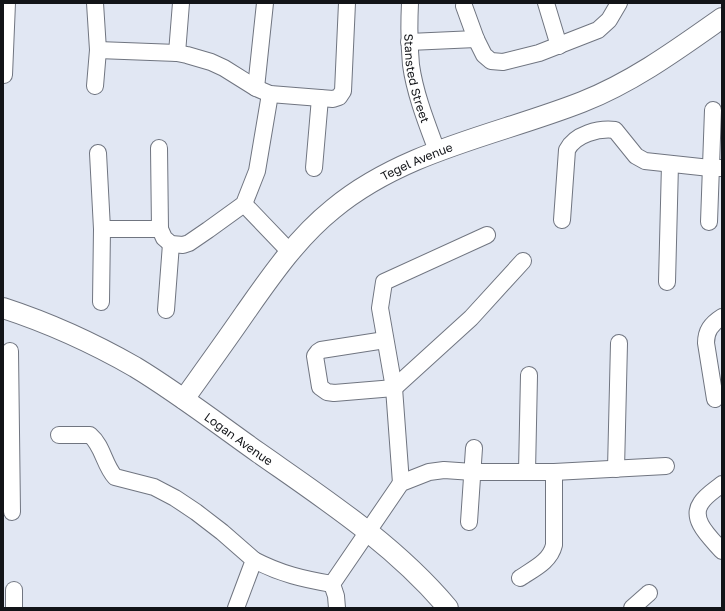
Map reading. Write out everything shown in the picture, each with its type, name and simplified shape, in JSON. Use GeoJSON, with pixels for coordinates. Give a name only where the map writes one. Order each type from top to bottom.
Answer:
{"type":"FeatureCollection","features":[{"type":"Feature","properties":{"kind":"street"},"geometry":{"type":"LineString","coordinates":[[4,75],[5,20],[7,3]]}},
{"type":"Feature","properties":{"kind":"street"},"geometry":{"type":"LineString","coordinates":[[95,3],[98,50],[95,86]]}},
{"type":"Feature","properties":{"kind":"street"},"geometry":{"type":"LineString","coordinates":[[177,53],[181,3]]}},
{"type":"Feature","properties":{"kind":"street"},"geometry":{"type":"LineString","coordinates":[[159,148],[160,229],[162,235],[171,244],[183,245],[190,243],[244,204],[258,166],[263,91],[265,3]]}},
{"type":"Feature","properties":{"kind":"street"},"geometry":{"type":"LineString","coordinates":[[98,50],[177,53],[211,62],[263,91],[320,98],[336,98],[341,95],[343,90],[347,3]]}},
{"type":"Feature","properties":{"kind":"street","name":"Stansted Street"},"geometry":{"type":"LineString","coordinates":[[410,3],[409,42],[414,80],[437,151]]}},
{"type":"Feature","properties":{"kind":"street"},"geometry":{"type":"LineString","coordinates":[[546,3],[559,46]]}},
{"type":"Feature","properties":{"kind":"street"},"geometry":{"type":"LineString","coordinates":[[464,6],[476,39],[484,55],[491,61],[503,62],[539,53],[598,30],[609,20],[619,3]]}},
{"type":"Feature","properties":{"kind":"street","name":"Tegel Avenue"},"geometry":{"type":"LineString","coordinates":[[184,400],[264,286],[290,252],[308,232],[334,208],[365,186],[396,169],[437,151],[560,110],[609,90],[646,69],[720,22]]}},
{"type":"Feature","properties":{"kind":"street"},"geometry":{"type":"LineString","coordinates":[[409,42],[476,39]]}},
{"type":"Feature","properties":{"kind":"street"},"geometry":{"type":"LineString","coordinates":[[314,168],[320,98]]}},
{"type":"Feature","properties":{"kind":"street"},"geometry":{"type":"LineString","coordinates":[[709,222],[716,168],[713,110]]}},
{"type":"Feature","properties":{"kind":"street"},"geometry":{"type":"LineString","coordinates":[[562,220],[567,150],[570,145],[586,134],[598,130],[615,130],[640,159],[650,162],[716,168]]}},
{"type":"Feature","properties":{"kind":"street"},"geometry":{"type":"LineString","coordinates":[[98,153],[102,229],[101,302]]}},
{"type":"Feature","properties":{"kind":"street"},"geometry":{"type":"LineString","coordinates":[[667,282],[670,164]]}},
{"type":"Feature","properties":{"kind":"street"},"geometry":{"type":"LineString","coordinates":[[244,204],[290,252]]}},
{"type":"Feature","properties":{"kind":"street"},"geometry":{"type":"LineString","coordinates":[[102,229],[160,229]]}},
{"type":"Feature","properties":{"kind":"street"},"geometry":{"type":"LineString","coordinates":[[401,482],[394,388],[380,308],[384,282],[486,235]]}},
{"type":"Feature","properties":{"kind":"street"},"geometry":{"type":"LineString","coordinates":[[166,310],[171,244]]}},
{"type":"Feature","properties":{"kind":"street"},"geometry":{"type":"LineString","coordinates":[[385,340],[318,352],[315,356],[319,385],[327,392],[334,394],[394,388],[471,318],[523,261]]}},
{"type":"Feature","properties":{"kind":"street","name":"Logan Avenue"},"geometry":{"type":"LineString","coordinates":[[3,308],[44,322],[94,345],[136,368],[184,400],[369,531],[416,574],[448,608]]}},
{"type":"Feature","properties":{"kind":"street"},"geometry":{"type":"LineString","coordinates":[[715,400],[706,336],[709,328],[714,322],[722,317]]}},
{"type":"Feature","properties":{"kind":"street"},"geometry":{"type":"LineString","coordinates":[[616,468],[619,343]]}},
{"type":"Feature","properties":{"kind":"street"},"geometry":{"type":"LineString","coordinates":[[10,352],[7,443],[12,512]]}},
{"type":"Feature","properties":{"kind":"street"},"geometry":{"type":"LineString","coordinates":[[527,472],[529,375]]}},
{"type":"Feature","properties":{"kind":"street"},"geometry":{"type":"LineString","coordinates":[[59,434],[90,435],[96,441],[111,473],[115,477],[154,487],[175,498],[222,532],[254,560],[280,572],[332,584]]}},
{"type":"Feature","properties":{"kind":"street"},"geometry":{"type":"LineString","coordinates":[[469,522],[474,448]]}},
{"type":"Feature","properties":{"kind":"street"},"geometry":{"type":"LineString","coordinates":[[332,584],[401,482],[429,472],[444,470],[473,472],[554,472],[666,466]]}},
{"type":"Feature","properties":{"kind":"street"},"geometry":{"type":"LineString","coordinates":[[520,578],[545,561],[552,552],[554,545],[554,472]]}},
{"type":"Feature","properties":{"kind":"street"},"geometry":{"type":"LineString","coordinates":[[722,484],[700,504],[697,512],[702,527],[722,551]]}},
{"type":"Feature","properties":{"kind":"street"},"geometry":{"type":"LineString","coordinates":[[236,608],[254,560]]}},
{"type":"Feature","properties":{"kind":"street"},"geometry":{"type":"LineString","coordinates":[[332,584],[336,596],[337,608]]}},
{"type":"Feature","properties":{"kind":"street"},"geometry":{"type":"LineString","coordinates":[[14,590],[14,608]]}},
{"type":"Feature","properties":{"kind":"street"},"geometry":{"type":"LineString","coordinates":[[632,608],[649,593]]}}]}
